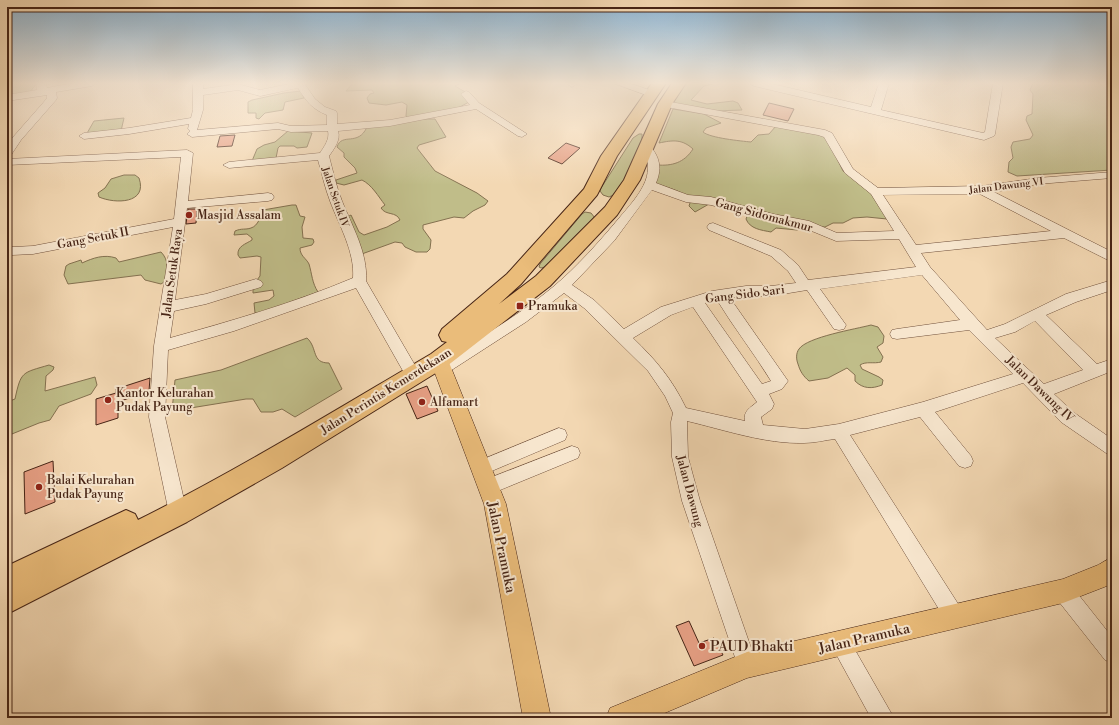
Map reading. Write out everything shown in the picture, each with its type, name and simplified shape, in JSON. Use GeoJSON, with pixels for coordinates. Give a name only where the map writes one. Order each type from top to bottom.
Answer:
{"type":"FeatureCollection","features":[{"type":"Feature","properties":{"kind":"highway","name":"Jalan Perintis Kemerdekaan"},"geometry":{"type":"LineString","coordinates":[[176,506],[408,367],[433,350],[514,279],[591,191],[609,156],[641,117]]}},
{"type":"Feature","properties":{"kind":"highway","name":"Jalan Perintis Kemerdekaan"},"geometry":{"type":"LineString","coordinates":[[7,600],[76,557],[176,506],[273,460],[441,365],[543,281],[611,211],[632,180],[647,149],[654,117]]}},
{"type":"Feature","properties":{"kind":"highway"},"geometry":{"type":"LineString","coordinates":[[591,191],[593,199],[597,201],[605,202],[620,198]]}},
{"type":"Feature","properties":{"kind":"highway"},"geometry":{"type":"LineString","coordinates":[[572,212],[585,208],[596,211],[599,215],[600,222]]}},
{"type":"Feature","properties":{"kind":"highway","name":"Jalan Perintis Kemerdekaan"},"geometry":{"type":"LineString","coordinates":[[7,581],[76,557]]}},
{"type":"Feature","properties":{"kind":"main road","name":"Jalan Pramuka"},"geometry":{"type":"LineString","coordinates":[[441,365],[495,504],[536,718]]}},
{"type":"Feature","properties":{"kind":"main road","name":"Jalan Pramuka"},"geometry":{"type":"LineString","coordinates":[[620,718],[747,665],[1063,591],[1106,574],[1112,569]]}},
{"type":"Feature","properties":{"kind":"street"},"geometry":{"type":"LineString","coordinates":[[7,153],[14,141],[37,117]]}},
{"type":"Feature","properties":{"kind":"street","name":"Jalan Setuk Raya"},"geometry":{"type":"LineString","coordinates":[[176,506],[157,417],[161,346],[180,222],[187,153],[196,117]]}},
{"type":"Feature","properties":{"kind":"street","name":"Jalan Setuk IV"},"geometry":{"type":"LineString","coordinates":[[332,117],[332,128],[334,135],[330,147],[324,156],[336,200],[358,259],[361,275],[359,281]]}},
{"type":"Feature","properties":{"kind":"street"},"geometry":{"type":"LineString","coordinates":[[192,134],[265,126],[291,129],[332,128],[390,123],[421,117]]}},
{"type":"Feature","properties":{"kind":"street"},"geometry":{"type":"LineString","coordinates":[[496,117],[522,134]]}},
{"type":"Feature","properties":{"kind":"street"},"geometry":{"type":"LineString","coordinates":[[756,117],[825,133],[828,135],[849,171],[875,192]]}},
{"type":"Feature","properties":{"kind":"street"},"geometry":{"type":"LineString","coordinates":[[899,117],[976,136],[988,136],[990,134],[993,117]]}},
{"type":"Feature","properties":{"kind":"street"},"geometry":{"type":"LineString","coordinates":[[84,136],[129,131],[195,120]]}},
{"type":"Feature","properties":{"kind":"street"},"geometry":{"type":"LineString","coordinates":[[441,365],[546,300],[580,269],[620,225],[650,185],[655,166],[654,157],[647,149]]}},
{"type":"Feature","properties":{"kind":"street"},"geometry":{"type":"LineString","coordinates":[[7,162],[187,153]]}},
{"type":"Feature","properties":{"kind":"street"},"geometry":{"type":"LineString","coordinates":[[229,165],[279,159],[324,156]]}},
{"type":"Feature","properties":{"kind":"street","name":"Jalan Dawung VI"},"geometry":{"type":"LineString","coordinates":[[875,192],[982,190],[1038,181],[1112,175]]}},
{"type":"Feature","properties":{"kind":"street","name":"Gang Sidomakmur"},"geometry":{"type":"LineString","coordinates":[[650,185],[686,198],[711,200],[773,218],[805,224],[836,237],[903,235]]}},
{"type":"Feature","properties":{"kind":"street"},"geometry":{"type":"LineString","coordinates":[[982,190],[1112,258]]}},
{"type":"Feature","properties":{"kind":"street","name":"Jalan Dawung IV"},"geometry":{"type":"LineString","coordinates":[[875,192],[926,270],[972,324],[1067,417],[1112,448]]}},
{"type":"Feature","properties":{"kind":"street"},"geometry":{"type":"LineString","coordinates":[[182,205],[268,197]]}},
{"type":"Feature","properties":{"kind":"street","name":"Gang Setuk II"},"geometry":{"type":"LineString","coordinates":[[7,249],[12,251],[33,250],[180,222]]}},
{"type":"Feature","properties":{"kind":"street","name":"Gang Sido Sari"},"geometry":{"type":"LineString","coordinates":[[713,227],[776,253],[793,268],[807,285]]}},
{"type":"Feature","properties":{"kind":"street"},"geometry":{"type":"LineString","coordinates":[[912,250],[1066,234]]}},
{"type":"Feature","properties":{"kind":"street","name":"Gang Sido Sari"},"geometry":{"type":"LineString","coordinates":[[623,337],[666,311],[721,294],[771,291],[926,270]]}},
{"type":"Feature","properties":{"kind":"street"},"geometry":{"type":"LineString","coordinates":[[161,346],[229,327],[338,290],[359,281],[408,367]]}},
{"type":"Feature","properties":{"kind":"street"},"geometry":{"type":"LineString","coordinates":[[167,307],[206,299],[256,284]]}},
{"type":"Feature","properties":{"kind":"street"},"geometry":{"type":"LineString","coordinates":[[563,285],[589,304],[653,367],[671,392],[681,413],[756,431],[783,435],[805,436],[839,431],[923,409],[1026,376]]}},
{"type":"Feature","properties":{"kind":"street"},"geometry":{"type":"LineString","coordinates":[[807,285],[839,325]]}},
{"type":"Feature","properties":{"kind":"street"},"geometry":{"type":"LineString","coordinates":[[984,336],[1010,328],[1066,300],[1112,285]]}},
{"type":"Feature","properties":{"kind":"street"},"geometry":{"type":"LineString","coordinates":[[721,294],[736,319],[779,378],[779,384],[759,391]]}},
{"type":"Feature","properties":{"kind":"street"},"geometry":{"type":"LineString","coordinates":[[696,301],[765,400],[766,404],[752,415],[756,431]]}},
{"type":"Feature","properties":{"kind":"street"},"geometry":{"type":"LineString","coordinates":[[1036,314],[1094,371]]}},
{"type":"Feature","properties":{"kind":"street"},"geometry":{"type":"LineString","coordinates":[[897,334],[972,324]]}},
{"type":"Feature","properties":{"kind":"street"},"geometry":{"type":"LineString","coordinates":[[1041,392],[1112,365]]}},
{"type":"Feature","properties":{"kind":"street"},"geometry":{"type":"LineString","coordinates":[[923,409],[965,461]]}},
{"type":"Feature","properties":{"kind":"street","name":"Jalan Dawung"},"geometry":{"type":"LineString","coordinates":[[681,413],[679,422],[680,457],[691,501],[747,665]]}},
{"type":"Feature","properties":{"kind":"street"},"geometry":{"type":"LineString","coordinates":[[839,431],[955,617]]}},
{"type":"Feature","properties":{"kind":"street"},"geometry":{"type":"LineString","coordinates":[[484,478],[559,435]]}},
{"type":"Feature","properties":{"kind":"street"},"geometry":{"type":"LineString","coordinates":[[484,478],[572,452]]}},
{"type":"Feature","properties":{"kind":"street"},"geometry":{"type":"LineString","coordinates":[[1063,591],[1112,653]]}},
{"type":"Feature","properties":{"kind":"street"},"geometry":{"type":"LineString","coordinates":[[840,643],[883,718]]}},
{"type":"Feature","properties":{"kind":"shaded area"},"geometry":{"type":"Polygon","coordinates":[[[670,117],[709,117],[721,123],[706,128],[703,132],[712,136],[726,139],[751,142],[758,135],[769,134],[776,126],[826,136],[843,171],[872,192],[887,219],[867,217],[853,218],[843,223],[833,223],[825,227],[806,227],[797,230],[776,228],[771,232],[763,231],[750,225],[746,219],[748,214],[709,204],[695,212],[689,206],[691,200],[683,194],[654,183],[657,165],[677,163],[686,158],[693,149],[685,143],[677,141],[659,143],[670,117]]]}},
{"type":"Feature","properties":{"kind":"shaded area"},"geometry":{"type":"Polygon","coordinates":[[[1027,117],[1112,117],[1112,170],[1017,176],[1008,172],[1009,162],[1013,158],[1011,147],[1013,142],[1030,139],[1033,135],[1026,120],[1027,117]]]}},
{"type":"Feature","properties":{"kind":"shaded area"},"geometry":{"type":"Polygon","coordinates":[[[124,118],[121,131],[86,135],[94,121],[124,118]]]}},
{"type":"Feature","properties":{"kind":"shaded area"},"geometry":{"type":"Polygon","coordinates":[[[423,119],[435,119],[446,137],[419,145],[417,148],[435,171],[477,193],[488,201],[485,205],[473,211],[464,218],[454,217],[423,225],[423,229],[431,240],[430,249],[427,252],[416,252],[405,247],[402,243],[395,242],[359,255],[347,217],[351,215],[359,232],[364,235],[387,227],[400,220],[396,215],[386,212],[381,208],[385,205],[366,182],[362,180],[344,185],[336,183],[336,180],[357,173],[355,168],[344,157],[344,153],[337,147],[343,140],[359,136],[367,127],[423,119]]]}},
{"type":"Feature","properties":{"kind":"shaded area"},"geometry":{"type":"Polygon","coordinates":[[[288,131],[312,133],[307,147],[297,148],[294,146],[280,146],[278,148],[276,158],[252,161],[257,149],[275,142],[288,131]]]}},
{"type":"Feature","properties":{"kind":"shaded area"},"geometry":{"type":"Polygon","coordinates":[[[639,134],[642,134],[642,140],[618,193],[609,197],[603,195],[600,191],[601,188],[633,138],[639,134]]]}},
{"type":"Feature","properties":{"kind":"shaded area"},"geometry":{"type":"Polygon","coordinates":[[[124,175],[135,175],[139,178],[141,187],[139,193],[135,197],[128,200],[113,201],[99,197],[98,193],[105,188],[111,179],[124,175]]]}},
{"type":"Feature","properties":{"kind":"shaded area"},"geometry":{"type":"Polygon","coordinates":[[[296,205],[300,216],[305,217],[302,227],[303,238],[313,239],[314,242],[312,245],[300,248],[300,251],[309,264],[313,282],[318,292],[263,312],[255,313],[254,303],[269,300],[274,296],[273,290],[253,293],[253,290],[259,284],[257,280],[260,276],[261,257],[240,258],[238,255],[239,249],[252,240],[252,238],[247,234],[234,235],[235,231],[249,229],[256,225],[263,210],[296,205]]]}},
{"type":"Feature","properties":{"kind":"shaded area"},"geometry":{"type":"Polygon","coordinates":[[[585,212],[591,213],[595,218],[545,267],[539,267],[540,264],[585,212]]]}},
{"type":"Feature","properties":{"kind":"shaded area"},"geometry":{"type":"Polygon","coordinates":[[[161,252],[166,261],[167,280],[161,284],[145,280],[141,275],[68,284],[64,275],[66,266],[81,260],[82,263],[94,258],[107,256],[116,258],[119,262],[161,252]]]}},
{"type":"Feature","properties":{"kind":"shaded area"},"geometry":{"type":"Polygon","coordinates":[[[871,325],[878,327],[884,336],[883,343],[877,347],[883,357],[881,362],[865,363],[860,365],[862,369],[883,380],[882,385],[871,388],[861,386],[855,381],[855,375],[847,368],[828,378],[809,381],[803,375],[797,360],[797,352],[804,345],[821,337],[871,325]]]}},
{"type":"Feature","properties":{"kind":"shaded area"},"geometry":{"type":"Polygon","coordinates":[[[307,338],[313,346],[317,358],[323,362],[329,363],[342,389],[295,417],[282,409],[273,412],[261,412],[253,399],[172,411],[175,380],[221,370],[307,338]]]}},
{"type":"Feature","properties":{"kind":"shaded area"},"geometry":{"type":"Polygon","coordinates":[[[49,365],[54,367],[53,370],[46,376],[45,391],[95,377],[97,385],[91,394],[59,406],[50,420],[7,436],[7,402],[15,399],[21,378],[28,372],[49,365]]]}},
{"type":"Feature","properties":{"kind":"building"},"geometry":{"type":"Polygon","coordinates":[[[771,117],[790,117],[788,121],[771,117]]]}},
{"type":"Feature","properties":{"kind":"building"},"geometry":{"type":"Polygon","coordinates":[[[235,135],[232,146],[217,147],[220,136],[235,135]]]}},
{"type":"Feature","properties":{"kind":"building"},"geometry":{"type":"Polygon","coordinates":[[[566,143],[580,148],[562,164],[548,158],[566,143]]]}},
{"type":"Feature","properties":{"kind":"building"},"geometry":{"type":"Polygon","coordinates":[[[188,209],[197,209],[196,223],[186,224],[188,209]]]}},
{"type":"Feature","properties":{"kind":"building","name":"Kantor Kelurahan Pudak Payung"},"geometry":{"type":"Polygon","coordinates":[[[150,378],[149,391],[118,402],[118,418],[96,425],[96,399],[116,393],[116,389],[150,378]]]}},
{"type":"Feature","properties":{"kind":"building","name":"Alfamart"},"geometry":{"type":"Polygon","coordinates":[[[427,386],[438,411],[417,419],[406,394],[427,386]]]}},
{"type":"Feature","properties":{"kind":"building","name":"Balai Kelurahan Pudak Payung"},"geometry":{"type":"Polygon","coordinates":[[[53,461],[55,502],[25,514],[24,472],[53,461]]]}},
{"type":"Feature","properties":{"kind":"building","name":"PAUD Bhakti"},"geometry":{"type":"Polygon","coordinates":[[[689,621],[699,643],[714,638],[723,655],[694,666],[676,626],[689,621]]]}},
{"type":"Feature","properties":{"kind":"place","name":"Masjid Assalam"},"geometry":{"type":"Point","coordinates":[189,215]}},
{"type":"Feature","properties":{"kind":"place","name":"Pramuka"},"geometry":{"type":"Point","coordinates":[520,306]}},
{"type":"Feature","properties":{"kind":"place","name":"Kantor Kelurahan Pudak Payung"},"geometry":{"type":"Point","coordinates":[108,400]}},
{"type":"Feature","properties":{"kind":"place","name":"Alfamart"},"geometry":{"type":"Point","coordinates":[422,402]}},
{"type":"Feature","properties":{"kind":"place","name":"Balai Kelurahan Pudak Payung"},"geometry":{"type":"Point","coordinates":[39,487]}},
{"type":"Feature","properties":{"kind":"place","name":"PAUD Bhakti"},"geometry":{"type":"Point","coordinates":[702,646]}}]}
